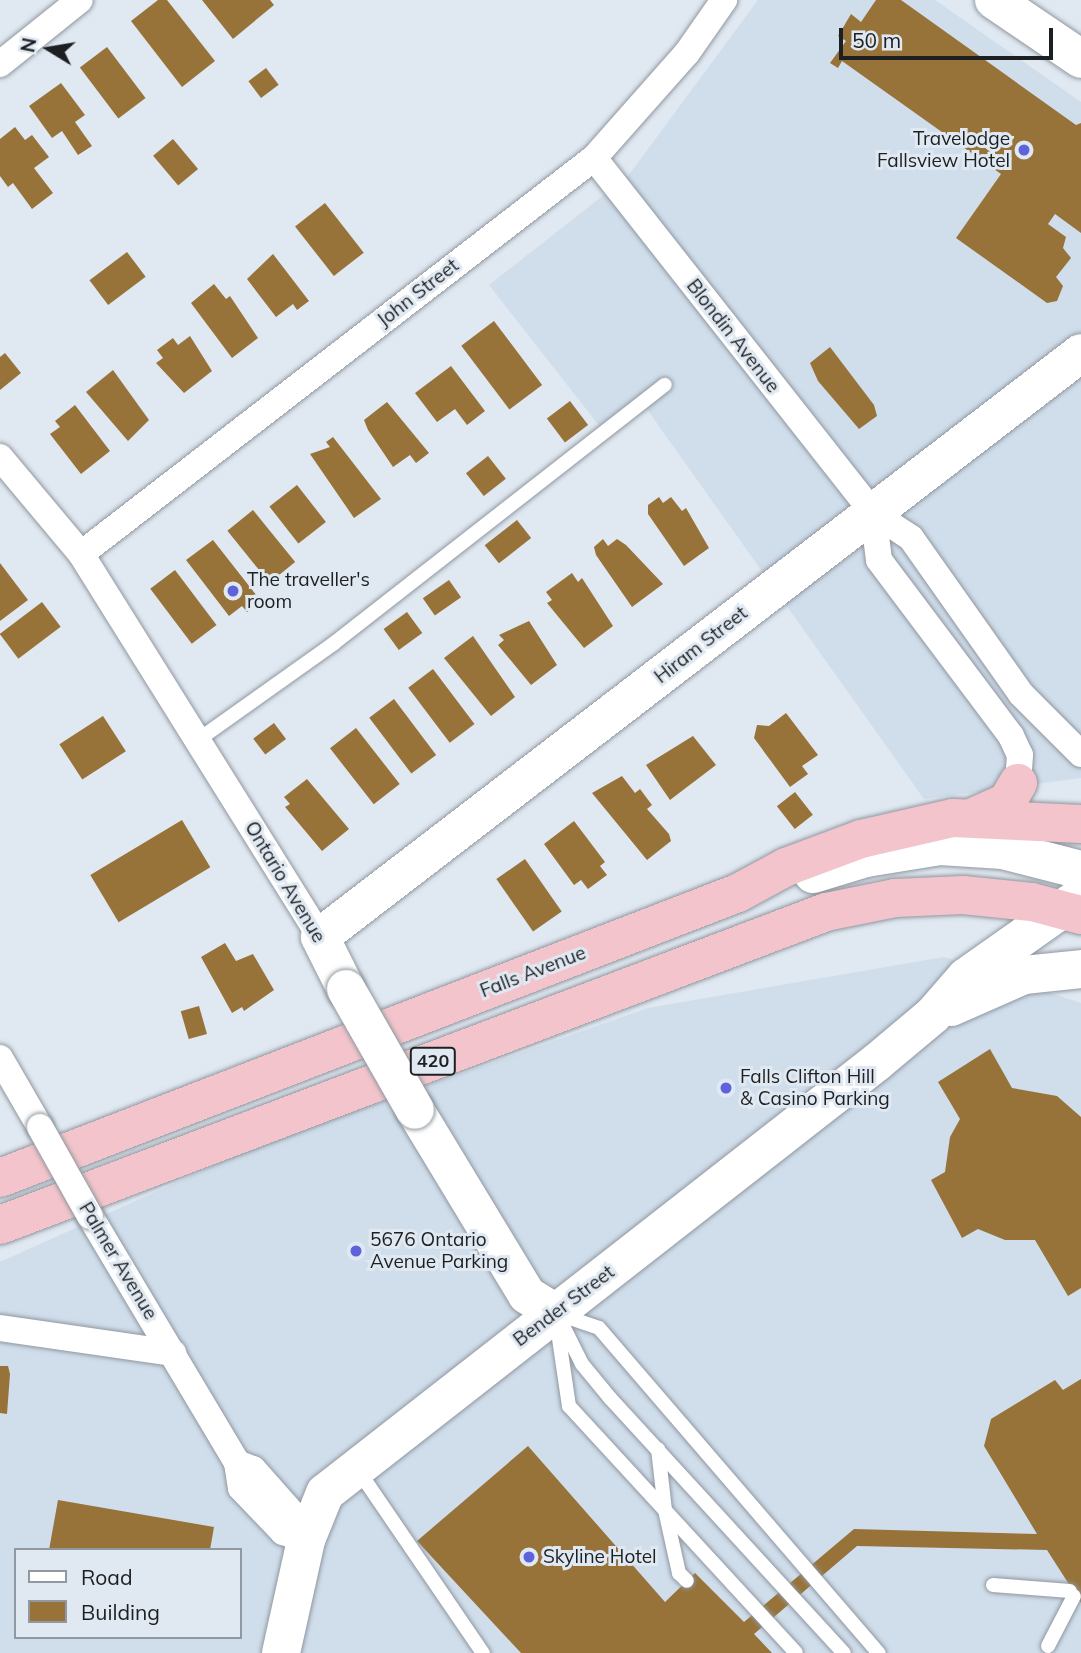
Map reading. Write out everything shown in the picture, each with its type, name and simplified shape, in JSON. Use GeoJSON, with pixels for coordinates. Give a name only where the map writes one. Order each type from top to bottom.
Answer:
{"type":"FeatureCollection","features":[{"type":"Feature","properties":{"kind":"highway"},"geometry":{"type":"LineString","coordinates":[[971,818],[1007,802],[1018,783]]}},
{"type":"Feature","properties":{"kind":"highway"},"geometry":{"type":"LineString","coordinates":[[738,893],[786,867],[894,828],[971,818],[1081,824]]}},
{"type":"Feature","properties":{"kind":"highway","name":"Falls Avenue"},"geometry":{"type":"LineString","coordinates":[[10,1171],[738,893]]}},
{"type":"Feature","properties":{"kind":"highway","name":"420"},"geometry":{"type":"LineString","coordinates":[[0,1225],[827,912],[895,898],[963,895],[1075,906]]}},
{"type":"Feature","properties":{"kind":"highway"},"geometry":{"type":"LineString","coordinates":[[0,1244],[40,1210]]}},
{"type":"Feature","properties":{"kind":"main road"},"geometry":{"type":"LineString","coordinates":[[994,0],[1081,60]]}},
{"type":"Feature","properties":{"kind":"main road","name":"Hiram Street"},"geometry":{"type":"LineString","coordinates":[[320,937],[1081,353]]}},
{"type":"Feature","properties":{"kind":"main road","name":"Falls Avenue"},"geometry":{"type":"LineString","coordinates":[[738,893],[866,858],[940,846],[1003,850],[1081,870]]}},
{"type":"Feature","properties":{"kind":"main road","name":"Bender Street"},"geometry":{"type":"LineString","coordinates":[[281,1653],[306,1540],[325,1493],[355,1466],[556,1313],[933,1015],[966,977],[1075,906]]}},
{"type":"Feature","properties":{"kind":"main road","name":"Ontario Avenue"},"geometry":{"type":"LineString","coordinates":[[320,937],[346,989],[415,1110],[527,1295],[556,1313]]}},
{"type":"Feature","properties":{"kind":"main road","name":"Bender Street"},"geometry":{"type":"LineString","coordinates":[[933,1015],[1024,975],[1081,970]]}},
{"type":"Feature","properties":{"kind":"street"},"geometry":{"type":"LineString","coordinates":[[0,64],[80,0]]}},
{"type":"Feature","properties":{"kind":"street","name":"John Street"},"geometry":{"type":"LineString","coordinates":[[81,554],[594,158],[687,53],[724,0]]}},
{"type":"Feature","properties":{"kind":"street","name":"Blondin Avenue"},"geometry":{"type":"LineString","coordinates":[[594,158],[873,513],[911,538],[1021,694],[1081,754]]}},
{"type":"Feature","properties":{"kind":"street","name":"Ontario Avenue"},"geometry":{"type":"LineString","coordinates":[[0,457],[81,554],[320,937]]}},
{"type":"Feature","properties":{"kind":"street"},"geometry":{"type":"LineString","coordinates":[[873,513],[879,560],[1011,736],[1020,755],[1018,783]]}},
{"type":"Feature","properties":{"kind":"street","name":"Palmer Avenue"},"geometry":{"type":"LineString","coordinates":[[0,1058],[90,1216],[237,1463],[241,1488],[254,1505],[283,1532],[306,1540]]}},
{"type":"Feature","properties":{"kind":"street"},"geometry":{"type":"LineString","coordinates":[[0,1328],[173,1353]]}},
{"type":"Feature","properties":{"kind":"lane"},"geometry":{"type":"LineString","coordinates":[[198,740],[333,644],[665,385]]}},
{"type":"Feature","properties":{"kind":"lane"},"geometry":{"type":"LineString","coordinates":[[556,1313],[582,1364],[844,1653]]}},
{"type":"Feature","properties":{"kind":"lane"},"geometry":{"type":"LineString","coordinates":[[556,1313],[569,1406],[796,1653]]}},
{"type":"Feature","properties":{"kind":"lane"},"geometry":{"type":"LineString","coordinates":[[556,1313],[599,1328],[879,1653]]}},
{"type":"Feature","properties":{"kind":"lane"},"geometry":{"type":"LineString","coordinates":[[658,1449],[665,1510],[679,1573],[687,1581]]}},
{"type":"Feature","properties":{"kind":"lane"},"geometry":{"type":"LineString","coordinates":[[355,1466],[483,1653]]}},
{"type":"Feature","properties":{"kind":"lane"},"geometry":{"type":"LineString","coordinates":[[993,1585],[1072,1594],[1048,1646]]}},
{"type":"Feature","properties":{"kind":"shaded area"},"geometry":{"type":"Polygon","coordinates":[[[758,0],[935,0],[1081,102],[1081,778],[924,799],[646,408],[608,437],[489,285],[628,176],[758,0]]]}},
{"type":"Feature","properties":{"kind":"shaded area"},"geometry":{"type":"Polygon","coordinates":[[[944,957],[1081,1003],[1081,1653],[0,1653],[0,1262],[262,1144],[648,1008],[944,957]]]}},
{"type":"Feature","properties":{"kind":"building"},"geometry":{"type":"Polygon","coordinates":[[[158,0],[167,0],[215,61],[182,87],[131,21],[158,0]]]}},
{"type":"Feature","properties":{"kind":"building"},"geometry":{"type":"Polygon","coordinates":[[[202,0],[270,0],[274,5],[233,39],[202,0]]]}},
{"type":"Feature","properties":{"kind":"building","name":"Travelodge Fallsview Hotel"},"geometry":{"type":"Polygon","coordinates":[[[876,0],[901,0],[1076,125],[1081,123],[1081,233],[1055,214],[1048,224],[1066,237],[1063,248],[1071,258],[1056,277],[1063,286],[1057,301],[1047,303],[956,238],[1001,174],[842,61],[838,68],[830,63],[846,41],[838,36],[851,14],[861,22],[876,0]]]}},
{"type":"Feature","properties":{"kind":"building"},"geometry":{"type":"Polygon","coordinates":[[[107,47],[146,98],[118,119],[80,67],[107,47]]]}},
{"type":"Feature","properties":{"kind":"building"},"geometry":{"type":"Polygon","coordinates":[[[266,68],[279,85],[261,98],[248,81],[266,68]]]}},
{"type":"Feature","properties":{"kind":"building"},"geometry":{"type":"Polygon","coordinates":[[[61,83],[85,115],[75,122],[92,146],[78,155],[62,131],[52,138],[29,106],[61,83]]]}},
{"type":"Feature","properties":{"kind":"building"},"geometry":{"type":"Polygon","coordinates":[[[15,127],[25,140],[32,135],[49,157],[34,168],[53,193],[32,209],[13,183],[8,187],[0,176],[0,139],[15,127]]]}},
{"type":"Feature","properties":{"kind":"building"},"geometry":{"type":"Polygon","coordinates":[[[173,139],[198,169],[178,186],[153,156],[173,139]]]}},
{"type":"Feature","properties":{"kind":"building"},"geometry":{"type":"Polygon","coordinates":[[[325,203],[364,253],[334,276],[295,226],[325,203]]]}},
{"type":"Feature","properties":{"kind":"building"},"geometry":{"type":"Polygon","coordinates":[[[127,252],[146,277],[108,305],[89,280],[127,252]]]}},
{"type":"Feature","properties":{"kind":"building"},"geometry":{"type":"Polygon","coordinates":[[[273,254],[309,301],[297,310],[293,304],[276,317],[247,279],[273,254]]]}},
{"type":"Feature","properties":{"kind":"building"},"geometry":{"type":"Polygon","coordinates":[[[214,284],[226,299],[230,296],[258,338],[232,358],[191,303],[214,284]]]}},
{"type":"Feature","properties":{"kind":"building"},"geometry":{"type":"Polygon","coordinates":[[[494,321],[542,385],[509,410],[461,346],[494,321]]]}},
{"type":"Feature","properties":{"kind":"building"},"geometry":{"type":"Polygon","coordinates":[[[190,336],[212,371],[184,393],[156,363],[163,358],[157,350],[173,338],[178,345],[190,336]]]}},
{"type":"Feature","properties":{"kind":"building"},"geometry":{"type":"Polygon","coordinates":[[[830,347],[874,405],[877,416],[859,429],[818,381],[810,363],[830,347]]]}},
{"type":"Feature","properties":{"kind":"building"},"geometry":{"type":"Polygon","coordinates":[[[5,353],[21,373],[0,390],[0,357],[5,353]]]}},
{"type":"Feature","properties":{"kind":"building"},"geometry":{"type":"Polygon","coordinates":[[[451,366],[485,411],[467,425],[455,409],[437,422],[415,393],[451,366]]]}},
{"type":"Feature","properties":{"kind":"building"},"geometry":{"type":"Polygon","coordinates":[[[113,370],[149,420],[128,441],[86,392],[113,370]]]}},
{"type":"Feature","properties":{"kind":"building"},"geometry":{"type":"Polygon","coordinates":[[[570,401],[588,425],[565,442],[547,418],[570,401]]]}},
{"type":"Feature","properties":{"kind":"building"},"geometry":{"type":"Polygon","coordinates":[[[387,402],[429,453],[416,463],[410,455],[393,467],[368,430],[364,420],[387,402]]]}},
{"type":"Feature","properties":{"kind":"building"},"geometry":{"type":"Polygon","coordinates":[[[75,405],[110,451],[81,474],[50,434],[60,427],[55,421],[75,405]]]}},
{"type":"Feature","properties":{"kind":"building"},"geometry":{"type":"Polygon","coordinates":[[[333,437],[381,499],[354,518],[310,454],[330,447],[326,442],[333,437]]]}},
{"type":"Feature","properties":{"kind":"building"},"geometry":{"type":"Polygon","coordinates":[[[488,456],[506,479],[484,496],[466,473],[488,456]]]}},
{"type":"Feature","properties":{"kind":"building"},"geometry":{"type":"Polygon","coordinates":[[[297,485],[326,522],[298,544],[269,507],[297,485]]]}},
{"type":"Feature","properties":{"kind":"building"},"geometry":{"type":"Polygon","coordinates":[[[659,497],[663,503],[671,497],[682,511],[686,508],[709,548],[684,566],[648,514],[648,505],[659,497]]]}},
{"type":"Feature","properties":{"kind":"building"},"geometry":{"type":"Polygon","coordinates":[[[253,510],[295,562],[270,583],[227,531],[253,510]]]}},
{"type":"Feature","properties":{"kind":"building"},"geometry":{"type":"Polygon","coordinates":[[[517,520],[531,538],[499,563],[485,545],[517,520]]]}},
{"type":"Feature","properties":{"kind":"building"},"geometry":{"type":"Polygon","coordinates":[[[603,539],[608,546],[617,539],[626,545],[663,584],[632,607],[596,555],[594,547],[603,539]]]}},
{"type":"Feature","properties":{"kind":"building"},"geometry":{"type":"Polygon","coordinates":[[[213,540],[261,601],[247,612],[242,606],[229,616],[186,560],[213,540]]]}},
{"type":"Feature","properties":{"kind":"building"},"geometry":{"type":"Polygon","coordinates":[[[0,563],[28,600],[0,621],[0,563]]]}},
{"type":"Feature","properties":{"kind":"building"},"geometry":{"type":"Polygon","coordinates":[[[175,570],[217,625],[192,644],[150,589],[175,570]]]}},
{"type":"Feature","properties":{"kind":"building"},"geometry":{"type":"Polygon","coordinates":[[[572,573],[578,582],[582,578],[613,626],[584,648],[547,603],[552,600],[546,592],[572,573]]]}},
{"type":"Feature","properties":{"kind":"building"},"geometry":{"type":"Polygon","coordinates":[[[449,580],[461,597],[435,616],[423,598],[449,580]]]}},
{"type":"Feature","properties":{"kind":"building"},"geometry":{"type":"Polygon","coordinates":[[[42,602],[61,627],[18,659],[0,634],[42,602]]]}},
{"type":"Feature","properties":{"kind":"building"},"geometry":{"type":"Polygon","coordinates":[[[407,612],[422,633],[399,650],[384,629],[407,612]]]}},
{"type":"Feature","properties":{"kind":"building"},"geometry":{"type":"Polygon","coordinates":[[[529,621],[557,665],[531,685],[498,645],[504,640],[499,635],[529,621]]]}},
{"type":"Feature","properties":{"kind":"building"},"geometry":{"type":"Polygon","coordinates":[[[473,636],[515,697],[491,716],[444,658],[473,636]]]}},
{"type":"Feature","properties":{"kind":"building"},"geometry":{"type":"Polygon","coordinates":[[[433,669],[475,724],[450,743],[408,688],[433,669]]]}},
{"type":"Feature","properties":{"kind":"building"},"geometry":{"type":"Polygon","coordinates":[[[394,699],[436,755],[411,774],[369,718],[394,699]]]}},
{"type":"Feature","properties":{"kind":"building"},"geometry":{"type":"Polygon","coordinates":[[[786,713],[818,755],[802,766],[808,774],[790,787],[754,738],[757,725],[769,726],[786,713]]]}},
{"type":"Feature","properties":{"kind":"building"},"geometry":{"type":"Polygon","coordinates":[[[103,716],[126,751],[82,780],[59,744],[103,716]]]}},
{"type":"Feature","properties":{"kind":"building"},"geometry":{"type":"Polygon","coordinates":[[[274,723],[286,739],[265,755],[253,739],[274,723]]]}},
{"type":"Feature","properties":{"kind":"building"},"geometry":{"type":"Polygon","coordinates":[[[356,728],[400,784],[374,804],[330,748],[356,728]]]}},
{"type":"Feature","properties":{"kind":"building"},"geometry":{"type":"Polygon","coordinates":[[[693,736],[716,765],[670,800],[646,765],[693,736]]]}},
{"type":"Feature","properties":{"kind":"building"},"geometry":{"type":"Polygon","coordinates":[[[622,776],[635,793],[640,789],[652,805],[647,809],[669,834],[671,841],[647,860],[592,793],[622,776]]]}},
{"type":"Feature","properties":{"kind":"building"},"geometry":{"type":"Polygon","coordinates":[[[307,779],[349,829],[322,851],[285,807],[290,804],[284,797],[307,779]]]}},
{"type":"Feature","properties":{"kind":"building"},"geometry":{"type":"Polygon","coordinates":[[[795,792],[813,815],[795,829],[777,806],[795,792]]]}},
{"type":"Feature","properties":{"kind":"building"},"geometry":{"type":"Polygon","coordinates":[[[182,820],[210,867],[119,922],[90,875],[182,820]]]}},
{"type":"Feature","properties":{"kind":"building"},"geometry":{"type":"Polygon","coordinates":[[[574,821],[605,862],[600,866],[607,875],[588,889],[581,880],[574,885],[544,844],[574,821]]]}},
{"type":"Feature","properties":{"kind":"building"},"geometry":{"type":"Polygon","coordinates":[[[525,859],[562,911],[533,932],[496,879],[525,859]]]}},
{"type":"Feature","properties":{"kind":"building"},"geometry":{"type":"Polygon","coordinates":[[[225,943],[236,961],[253,954],[274,990],[244,1011],[242,1007],[232,1013],[201,957],[225,943]]]}},
{"type":"Feature","properties":{"kind":"building"},"geometry":{"type":"Polygon","coordinates":[[[199,1006],[207,1034],[189,1039],[181,1011],[199,1006]]]}},
{"type":"Feature","properties":{"kind":"building"},"geometry":{"type":"Polygon","coordinates":[[[990,1049],[1012,1088],[1057,1096],[1081,1117],[1081,1288],[1068,1296],[1035,1240],[1005,1240],[978,1229],[962,1238],[931,1180],[945,1172],[950,1137],[960,1119],[938,1082],[990,1049]]]}},
{"type":"Feature","properties":{"kind":"building"},"geometry":{"type":"Polygon","coordinates":[[[0,1366],[8,1366],[10,1374],[7,1414],[0,1413],[0,1366]]]}},
{"type":"Feature","properties":{"kind":"building","name":"Skyline Hotel"},"geometry":{"type":"Polygon","coordinates":[[[1081,1379],[1081,1603],[1047,1550],[857,1546],[754,1634],[772,1653],[521,1653],[417,1541],[528,1446],[665,1602],[695,1573],[744,1622],[854,1529],[1037,1534],[984,1446],[991,1419],[1055,1380],[1063,1390],[1081,1379]]]}},
{"type":"Feature","properties":{"kind":"building"},"geometry":{"type":"Polygon","coordinates":[[[58,1500],[214,1527],[210,1548],[49,1548],[58,1500]]]}},
{"type":"Feature","properties":{"kind":"place","name":"Travelodge Fallsview Hotel"},"geometry":{"type":"Point","coordinates":[1024,150]}},
{"type":"Feature","properties":{"kind":"place","name":"The traveller's room"},"geometry":{"type":"Point","coordinates":[233,591]}},
{"type":"Feature","properties":{"kind":"place","name":"Falls Clifton Hill & Casino Parking"},"geometry":{"type":"Point","coordinates":[726,1088]}},
{"type":"Feature","properties":{"kind":"place","name":"5676 Ontario Avenue Parking"},"geometry":{"type":"Point","coordinates":[356,1251]}},
{"type":"Feature","properties":{"kind":"place","name":"Skyline Hotel"},"geometry":{"type":"Point","coordinates":[529,1557]}}]}
